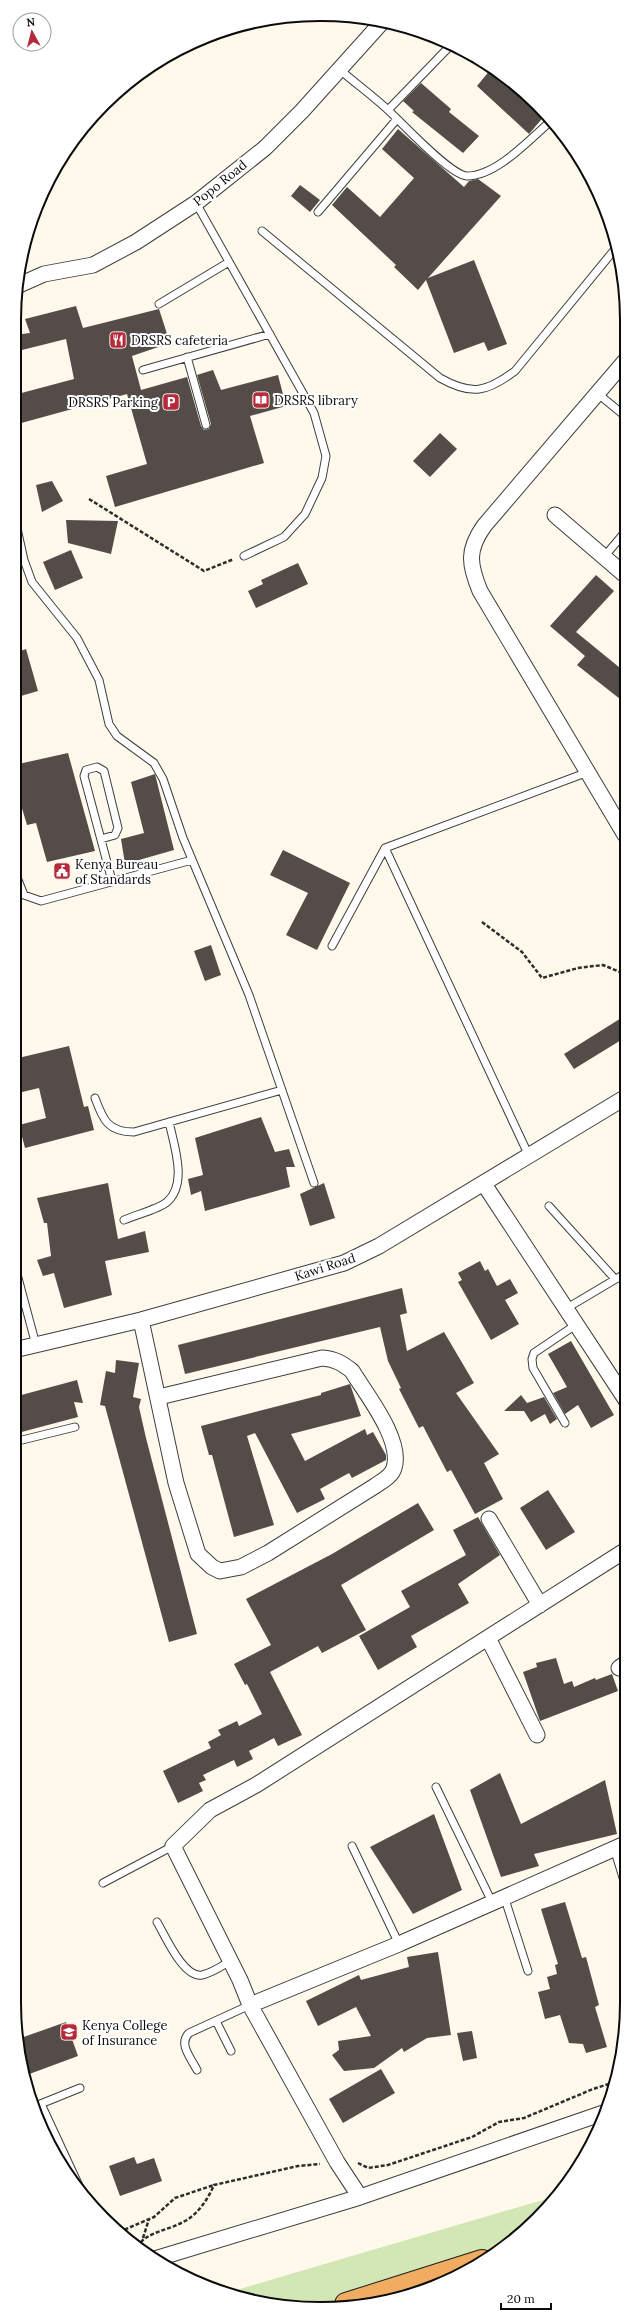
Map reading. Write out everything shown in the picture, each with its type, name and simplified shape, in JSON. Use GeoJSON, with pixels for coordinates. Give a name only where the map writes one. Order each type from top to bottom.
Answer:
{"type":"FeatureCollection","features":[{"type":"Feature","properties":{"kind":"highway"},"geometry":{"type":"LineString","coordinates":[[364,2298],[457,2269]]}},
{"type":"Feature","properties":{"kind":"street","name":"Popo Road"},"geometry":{"type":"LineString","coordinates":[[24,283],[44,274],[93,265],[136,242],[196,203],[265,148],[302,111],[378,27]]}},
{"type":"Feature","properties":{"kind":"street"},"geometry":{"type":"LineString","coordinates":[[620,366],[484,526],[475,539],[471,555],[471,564],[480,591],[620,826]]}},
{"type":"Feature","properties":{"kind":"street"},"geometry":{"type":"LineString","coordinates":[[555,515],[620,571]]}},
{"type":"Feature","properties":{"kind":"street","name":"Kawi Road"},"geometry":{"type":"LineString","coordinates":[[21,1348],[141,1320],[344,1263],[379,1246],[620,1101]]}},
{"type":"Feature","properties":{"kind":"street"},"geometry":{"type":"LineString","coordinates":[[484,1184],[620,1391]]}},
{"type":"Feature","properties":{"kind":"street"},"geometry":{"type":"LineString","coordinates":[[141,1320],[159,1397],[176,1483],[198,1554],[212,1567],[220,1571],[241,1567],[268,1553],[375,1486],[391,1474],[395,1467],[392,1438],[352,1371],[343,1363],[334,1359],[322,1358],[159,1397]]}},
{"type":"Feature","properties":{"kind":"street"},"geometry":{"type":"LineString","coordinates":[[489,1519],[540,1605]]}},
{"type":"Feature","properties":{"kind":"street"},"geometry":{"type":"LineString","coordinates":[[360,2196],[337,2162],[250,2005],[173,1846],[210,1810],[256,1785],[620,1554]]}},
{"type":"Feature","properties":{"kind":"street"},"geometry":{"type":"LineString","coordinates":[[488,1638],[536,1735]]}},
{"type":"Feature","properties":{"kind":"street"},"geometry":{"type":"LineString","coordinates":[[250,2005],[399,1944],[620,1846]]}},
{"type":"Feature","properties":{"kind":"street"},"geometry":{"type":"LineString","coordinates":[[162,2257],[360,2196],[598,2115]]}},
{"type":"Feature","properties":{"kind":"lane"},"geometry":{"type":"LineString","coordinates":[[388,110],[447,49]]}},
{"type":"Feature","properties":{"kind":"lane"},"geometry":{"type":"LineString","coordinates":[[339,70],[388,110],[435,155],[461,175],[468,176],[489,170],[513,155],[547,124]]}},
{"type":"Feature","properties":{"kind":"lane"},"geometry":{"type":"LineString","coordinates":[[318,212],[397,119]]}},
{"type":"Feature","properties":{"kind":"lane"},"geometry":{"type":"LineString","coordinates":[[196,203],[314,413],[326,456],[322,478],[305,514],[284,537],[244,556]]}},
{"type":"Feature","properties":{"kind":"lane"},"geometry":{"type":"LineString","coordinates":[[262,231],[440,378],[455,386],[478,390],[496,385],[515,371],[612,253]]}},
{"type":"Feature","properties":{"kind":"lane"},"geometry":{"type":"LineString","coordinates":[[159,304],[229,262]]}},
{"type":"Feature","properties":{"kind":"lane"},"geometry":{"type":"LineString","coordinates":[[143,370],[270,334]]}},
{"type":"Feature","properties":{"kind":"lane"},"geometry":{"type":"LineString","coordinates":[[187,358],[206,425]]}},
{"type":"Feature","properties":{"kind":"lane"},"geometry":{"type":"LineString","coordinates":[[597,393],[620,412]]}},
{"type":"Feature","properties":{"kind":"lane"},"geometry":{"type":"LineString","coordinates":[[604,557],[620,538]]}},
{"type":"Feature","properties":{"kind":"lane"},"geometry":{"type":"LineString","coordinates":[[21,546],[32,582],[77,638],[99,680],[109,724],[117,736],[154,764],[163,780],[192,860],[249,995],[314,1183]]}},
{"type":"Feature","properties":{"kind":"lane"},"geometry":{"type":"LineString","coordinates":[[101,839],[115,835],[118,828],[104,771],[97,767],[86,770],[84,776],[112,881]]}},
{"type":"Feature","properties":{"kind":"lane"},"geometry":{"type":"LineString","coordinates":[[332,946],[385,848],[588,772]]}},
{"type":"Feature","properties":{"kind":"lane"},"geometry":{"type":"LineString","coordinates":[[385,848],[529,1156]]}},
{"type":"Feature","properties":{"kind":"lane"},"geometry":{"type":"LineString","coordinates":[[21,888],[24,895],[41,901],[192,860]]}},
{"type":"Feature","properties":{"kind":"lane"},"geometry":{"type":"LineString","coordinates":[[95,1098],[104,1120],[110,1126],[122,1132],[134,1132],[282,1090]]}},
{"type":"Feature","properties":{"kind":"lane"},"geometry":{"type":"LineString","coordinates":[[124,1220],[167,1203],[176,1190],[178,1168],[169,1122]]}},
{"type":"Feature","properties":{"kind":"lane"},"geometry":{"type":"LineString","coordinates":[[549,1206],[615,1279]]}},
{"type":"Feature","properties":{"kind":"lane"},"geometry":{"type":"LineString","coordinates":[[567,1308],[620,1277]]}},
{"type":"Feature","properties":{"kind":"lane"},"geometry":{"type":"LineString","coordinates":[[21,1289],[36,1345]]}},
{"type":"Feature","properties":{"kind":"lane"},"geometry":{"type":"LineString","coordinates":[[565,1423],[533,1368],[532,1359],[534,1353],[577,1324]]}},
{"type":"Feature","properties":{"kind":"lane"},"geometry":{"type":"LineString","coordinates":[[21,1440],[75,1427]]}},
{"type":"Feature","properties":{"kind":"lane"},"geometry":{"type":"LineString","coordinates":[[436,1787],[498,1899],[528,1971]]}},
{"type":"Feature","properties":{"kind":"lane"},"geometry":{"type":"LineString","coordinates":[[103,1883],[173,1846]]}},
{"type":"Feature","properties":{"kind":"lane"},"geometry":{"type":"LineString","coordinates":[[352,1846],[399,1944]]}},
{"type":"Feature","properties":{"kind":"lane"},"geometry":{"type":"LineString","coordinates":[[157,1922],[182,1964],[192,1973],[200,1975],[230,1961]]}},
{"type":"Feature","properties":{"kind":"lane"},"geometry":{"type":"LineString","coordinates":[[196,2070],[183,2044],[184,2038],[188,2033],[250,2005]]}},
{"type":"Feature","properties":{"kind":"lane"},"geometry":{"type":"LineString","coordinates":[[216,2021],[231,2051]]}},
{"type":"Feature","properties":{"kind":"lane"},"geometry":{"type":"LineString","coordinates":[[71,2170],[41,2104],[80,2088]]}},
{"type":"Feature","properties":{"kind":"path"},"geometry":{"type":"LineString","coordinates":[[89,499],[204,571],[244,556]]}},
{"type":"Feature","properties":{"kind":"path"},"geometry":{"type":"LineString","coordinates":[[482,922],[522,952],[542,978],[578,968],[603,965],[620,972]]}},
{"type":"Feature","properties":{"kind":"path"},"geometry":{"type":"LineString","coordinates":[[125,2229],[154,2217],[175,2198],[214,2186],[298,2166],[351,2160],[368,2168],[388,2165],[472,2137],[499,2122],[524,2118],[593,2089],[609,2084]]}},
{"type":"Feature","properties":{"kind":"path"},"geometry":{"type":"LineString","coordinates":[[142,2238],[186,2221],[206,2201],[214,2186]]}},
{"type":"Feature","properties":{"kind":"path"},"geometry":{"type":"LineString","coordinates":[[140,2241],[148,2219],[154,2217]]}},
{"type":"Feature","properties":{"kind":"green space"},"geometry":{"type":"Polygon","coordinates":[[[547,2199],[518,2228],[487,2252],[453,2271],[398,2292],[360,2299],[320,2302],[281,2299],[236,2290],[547,2199]]]}},
{"type":"Feature","properties":{"kind":"building"},"geometry":{"type":"Polygon","coordinates":[[[488,72],[518,95],[542,119],[529,134],[477,86],[488,72]]]}},
{"type":"Feature","properties":{"kind":"building"},"geometry":{"type":"Polygon","coordinates":[[[421,83],[451,109],[449,112],[479,136],[463,153],[412,112],[414,111],[403,101],[421,83]]]}},
{"type":"Feature","properties":{"kind":"building"},"geometry":{"type":"Polygon","coordinates":[[[398,129],[464,187],[469,181],[478,179],[501,196],[428,278],[474,260],[507,344],[488,351],[484,342],[454,353],[426,280],[418,290],[394,267],[396,265],[332,205],[347,187],[380,217],[414,178],[382,149],[398,129]]]}},
{"type":"Feature","properties":{"kind":"building"},"geometry":{"type":"Polygon","coordinates":[[[300,185],[320,200],[310,212],[291,196],[300,185]]]}},
{"type":"Feature","properties":{"kind":"building"},"geometry":{"type":"Polygon","coordinates":[[[76,306],[83,328],[159,309],[170,343],[132,356],[141,390],[187,377],[201,426],[204,430],[209,429],[211,424],[197,375],[213,370],[221,390],[278,375],[286,406],[250,416],[264,463],[115,507],[106,476],[147,464],[127,394],[21,423],[21,393],[74,379],[66,339],[21,350],[21,334],[30,333],[25,319],[76,306]]]}},
{"type":"Feature","properties":{"kind":"building"},"geometry":{"type":"Polygon","coordinates":[[[440,433],[457,449],[430,477],[413,461],[440,433]]]}},
{"type":"Feature","properties":{"kind":"building"},"geometry":{"type":"Polygon","coordinates":[[[52,481],[63,501],[42,512],[36,485],[52,481]]]}},
{"type":"Feature","properties":{"kind":"building"},"geometry":{"type":"Polygon","coordinates":[[[66,520],[118,521],[111,554],[68,543],[66,520]]]}},
{"type":"Feature","properties":{"kind":"building"},"geometry":{"type":"Polygon","coordinates":[[[71,550],[83,578],[55,590],[43,562],[71,550]]]}},
{"type":"Feature","properties":{"kind":"building"},"geometry":{"type":"Polygon","coordinates":[[[298,563],[308,584],[256,608],[248,591],[263,584],[261,580],[298,563]]]}},
{"type":"Feature","properties":{"kind":"building"},"geometry":{"type":"Polygon","coordinates":[[[596,575],[614,591],[576,632],[620,668],[620,699],[577,665],[585,656],[550,626],[596,575]]]}},
{"type":"Feature","properties":{"kind":"building"},"geometry":{"type":"Polygon","coordinates":[[[26,649],[38,691],[21,696],[21,651],[26,649]]]}},
{"type":"Feature","properties":{"kind":"building"},"geometry":{"type":"Polygon","coordinates":[[[68,753],[95,851],[47,862],[36,823],[27,825],[21,805],[21,763],[68,753]]]}},
{"type":"Feature","properties":{"kind":"building"},"geometry":{"type":"Polygon","coordinates":[[[155,774],[174,850],[125,864],[121,839],[144,833],[131,782],[155,774]]]}},
{"type":"Feature","properties":{"kind":"building"},"geometry":{"type":"Polygon","coordinates":[[[283,850],[350,883],[317,950],[286,935],[308,893],[270,875],[283,850]]]}},
{"type":"Feature","properties":{"kind":"building"},"geometry":{"type":"Polygon","coordinates":[[[211,945],[221,975],[205,981],[194,951],[211,945]]]}},
{"type":"Feature","properties":{"kind":"building"},"geometry":{"type":"Polygon","coordinates":[[[620,1019],[620,1041],[574,1069],[564,1054],[620,1019]]]}},
{"type":"Feature","properties":{"kind":"building"},"geometry":{"type":"Polygon","coordinates":[[[69,1046],[84,1107],[88,1106],[94,1130],[25,1148],[21,1133],[21,1124],[46,1118],[39,1088],[21,1092],[21,1057],[69,1046]]]}},
{"type":"Feature","properties":{"kind":"building"},"geometry":{"type":"Polygon","coordinates":[[[261,1117],[275,1152],[289,1149],[295,1167],[286,1167],[290,1187],[205,1211],[201,1191],[191,1195],[188,1179],[203,1175],[195,1138],[261,1117]]]}},
{"type":"Feature","properties":{"kind":"building"},"geometry":{"type":"Polygon","coordinates":[[[108,1183],[118,1239],[145,1231],[149,1252],[105,1261],[112,1295],[64,1308],[54,1273],[43,1276],[37,1260],[51,1256],[47,1223],[44,1223],[37,1198],[108,1183]]]}},
{"type":"Feature","properties":{"kind":"building"},"geometry":{"type":"Polygon","coordinates":[[[324,1183],[335,1218],[310,1226],[300,1194],[324,1183]]]}},
{"type":"Feature","properties":{"kind":"building"},"geometry":{"type":"Polygon","coordinates":[[[480,1261],[485,1271],[488,1269],[497,1286],[510,1279],[518,1293],[505,1300],[519,1324],[491,1340],[458,1282],[462,1280],[458,1273],[480,1261]]]}},
{"type":"Feature","properties":{"kind":"building"},"geometry":{"type":"Polygon","coordinates":[[[402,1288],[407,1313],[400,1315],[407,1351],[444,1332],[474,1383],[456,1393],[499,1454],[484,1463],[503,1499],[475,1514],[451,1470],[447,1472],[423,1426],[419,1428],[399,1389],[401,1388],[388,1361],[380,1327],[185,1374],[178,1345],[402,1288]]]}},
{"type":"Feature","properties":{"kind":"building"},"geometry":{"type":"Polygon","coordinates":[[[571,1341],[614,1415],[591,1428],[578,1405],[565,1414],[553,1393],[567,1387],[548,1354],[571,1341]]]}},
{"type":"Feature","properties":{"kind":"building"},"geometry":{"type":"Polygon","coordinates":[[[116,1360],[139,1363],[133,1397],[141,1399],[139,1407],[146,1438],[197,1634],[169,1642],[105,1406],[100,1405],[106,1371],[115,1373],[116,1360]]]}},
{"type":"Feature","properties":{"kind":"building"},"geometry":{"type":"Polygon","coordinates":[[[77,1380],[83,1403],[74,1402],[78,1417],[21,1432],[21,1395],[77,1380]]]}},
{"type":"Feature","properties":{"kind":"building"},"geometry":{"type":"Polygon","coordinates":[[[350,1384],[361,1416],[291,1434],[305,1461],[365,1429],[367,1435],[373,1432],[386,1455],[386,1460],[352,1478],[349,1473],[320,1489],[325,1499],[297,1513],[255,1433],[247,1436],[274,1525],[234,1537],[212,1455],[209,1455],[201,1426],[321,1395],[321,1393],[350,1384]]]}},
{"type":"Feature","properties":{"kind":"building"},"geometry":{"type":"Polygon","coordinates":[[[521,1395],[527,1403],[544,1397],[557,1419],[550,1424],[545,1414],[531,1422],[524,1411],[504,1411],[521,1395]]]}},
{"type":"Feature","properties":{"kind":"building"},"geometry":{"type":"Polygon","coordinates":[[[548,1490],[575,1532],[546,1550],[520,1508],[548,1490]]]}},
{"type":"Feature","properties":{"kind":"building"},"geometry":{"type":"Polygon","coordinates":[[[418,1503],[434,1530],[341,1585],[366,1630],[322,1653],[318,1646],[270,1672],[302,1735],[278,1746],[274,1738],[249,1751],[253,1759],[237,1767],[234,1760],[203,1775],[206,1780],[199,1783],[203,1791],[178,1803],[163,1771],[211,1748],[208,1742],[221,1735],[218,1730],[237,1721],[239,1726],[262,1714],[247,1684],[245,1685],[234,1664],[271,1645],[246,1599],[332,1554],[418,1503]]]}},
{"type":"Feature","properties":{"kind":"building"},"geometry":{"type":"Polygon","coordinates":[[[478,1517],[500,1555],[458,1584],[469,1603],[411,1636],[417,1647],[378,1670],[359,1636],[410,1607],[401,1591],[466,1555],[453,1530],[478,1517]]]}},
{"type":"Feature","properties":{"kind":"building"},"geometry":{"type":"Polygon","coordinates":[[[556,1658],[564,1684],[572,1681],[574,1687],[595,1678],[596,1680],[612,1674],[618,1691],[540,1721],[523,1672],[537,1667],[536,1663],[556,1658]]]}},
{"type":"Feature","properties":{"kind":"building"},"geometry":{"type":"Polygon","coordinates":[[[500,1773],[521,1824],[605,1780],[617,1834],[534,1854],[539,1866],[501,1877],[470,1790],[500,1773]]]}},
{"type":"Feature","properties":{"kind":"building"},"geometry":{"type":"Polygon","coordinates":[[[434,1814],[462,1890],[413,1914],[370,1847],[434,1814]]]}},
{"type":"Feature","properties":{"kind":"building"},"geometry":{"type":"Polygon","coordinates":[[[565,1902],[582,1958],[586,1957],[599,2005],[595,2007],[607,2047],[586,2053],[583,2044],[569,2043],[560,2015],[545,2019],[538,1992],[550,1989],[547,1977],[557,1974],[555,1965],[558,1964],[541,1909],[565,1902]]]}},
{"type":"Feature","properties":{"kind":"building"},"geometry":{"type":"Polygon","coordinates":[[[438,1952],[451,2035],[427,2038],[404,2052],[402,2048],[374,2068],[344,2071],[332,2055],[339,2050],[338,2041],[371,2036],[356,2007],[318,2026],[306,2001],[359,1975],[361,1980],[409,1967],[407,1957],[438,1952]]]}},
{"type":"Feature","properties":{"kind":"building"},"geometry":{"type":"Polygon","coordinates":[[[66,2022],[78,2056],[30,2074],[24,2037],[66,2022]]]}},
{"type":"Feature","properties":{"kind":"building"},"geometry":{"type":"Polygon","coordinates":[[[472,2031],[477,2058],[463,2061],[457,2033],[472,2031]]]}},
{"type":"Feature","properties":{"kind":"building"},"geometry":{"type":"Polygon","coordinates":[[[381,2069],[395,2093],[343,2123],[329,2099],[381,2069]]]}},
{"type":"Feature","properties":{"kind":"building"},"geometry":{"type":"Polygon","coordinates":[[[134,2157],[137,2164],[154,2158],[162,2181],[120,2196],[109,2166],[134,2157]]]}},
{"type":"Feature","properties":{"kind":"place","name":"DRSRS cafeteria"},"geometry":{"type":"Point","coordinates":[118,340]}},
{"type":"Feature","properties":{"kind":"place","name":"DRSRS library"},"geometry":{"type":"Point","coordinates":[261,400]}},
{"type":"Feature","properties":{"kind":"place","name":"DRSRS Parking"},"geometry":{"type":"Point","coordinates":[171,402]}},
{"type":"Feature","properties":{"kind":"place","name":"Kenya Bureau of Standards"},"geometry":{"type":"Point","coordinates":[62,871]}},
{"type":"Feature","properties":{"kind":"place","name":"Kenya College of Insurance"},"geometry":{"type":"Point","coordinates":[69,2032]}}]}
